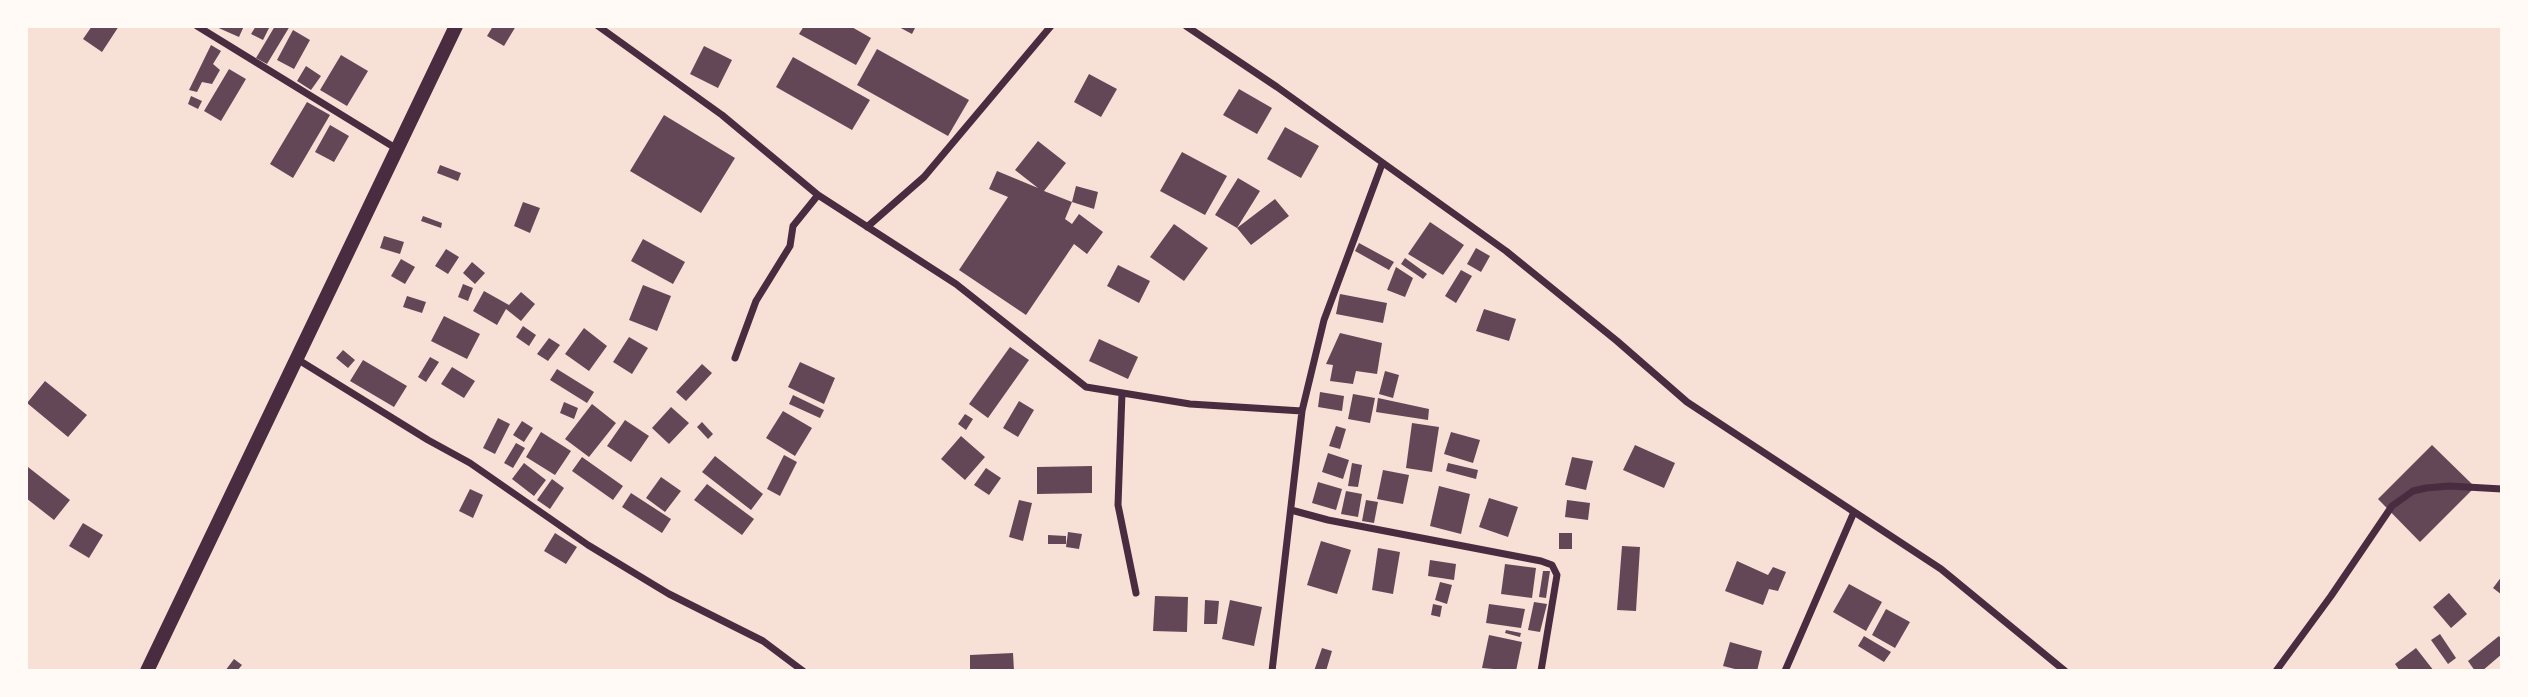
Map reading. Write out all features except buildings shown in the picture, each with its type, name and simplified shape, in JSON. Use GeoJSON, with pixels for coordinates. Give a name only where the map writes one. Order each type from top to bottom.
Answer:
{"type":"FeatureCollection","features":[{"type":"Feature","properties":{"kind":"highway"},"geometry":{"type":"LineString","coordinates":[[147,671],[456,26]]}},
{"type":"Feature","properties":{"kind":"street"},"geometry":{"type":"LineString","coordinates":[[197,26],[397,149]]}},
{"type":"Feature","properties":{"kind":"street"},"geometry":{"type":"LineString","coordinates":[[598,26],[722,116],[818,195],[956,284],[1086,387],[1190,404],[1302,411]]}},
{"type":"Feature","properties":{"kind":"street"},"geometry":{"type":"LineString","coordinates":[[867,227],[924,177],[1051,26]]}},
{"type":"Feature","properties":{"kind":"street"},"geometry":{"type":"LineString","coordinates":[[1186,26],[1277,86],[1506,251],[1687,402],[1941,569],[2065,671]]}},
{"type":"Feature","properties":{"kind":"street"},"geometry":{"type":"LineString","coordinates":[[1272,671],[1302,411],[1324,320],[1382,164]]}},
{"type":"Feature","properties":{"kind":"street"},"geometry":{"type":"LineString","coordinates":[[735,358],[756,301],[790,246],[793,226],[818,195]]}},
{"type":"Feature","properties":{"kind":"street"},"geometry":{"type":"LineString","coordinates":[[297,359],[470,463],[611,559],[669,594],[763,641],[803,671]]}},
{"type":"Feature","properties":{"kind":"street"},"geometry":{"type":"LineString","coordinates":[[1122,393],[1118,505],[1136,593]]}},
{"type":"Feature","properties":{"kind":"street"},"geometry":{"type":"LineString","coordinates":[[2276,671],[2392,506],[2413,491],[2427,488],[2449,486],[2502,489]]}},
{"type":"Feature","properties":{"kind":"street"},"geometry":{"type":"LineString","coordinates":[[1291,510],[1328,520],[1552,565],[1557,575],[1541,671]]}},
{"type":"Feature","properties":{"kind":"street"},"geometry":{"type":"LineString","coordinates":[[1784,671],[1854,512]]}}]}
